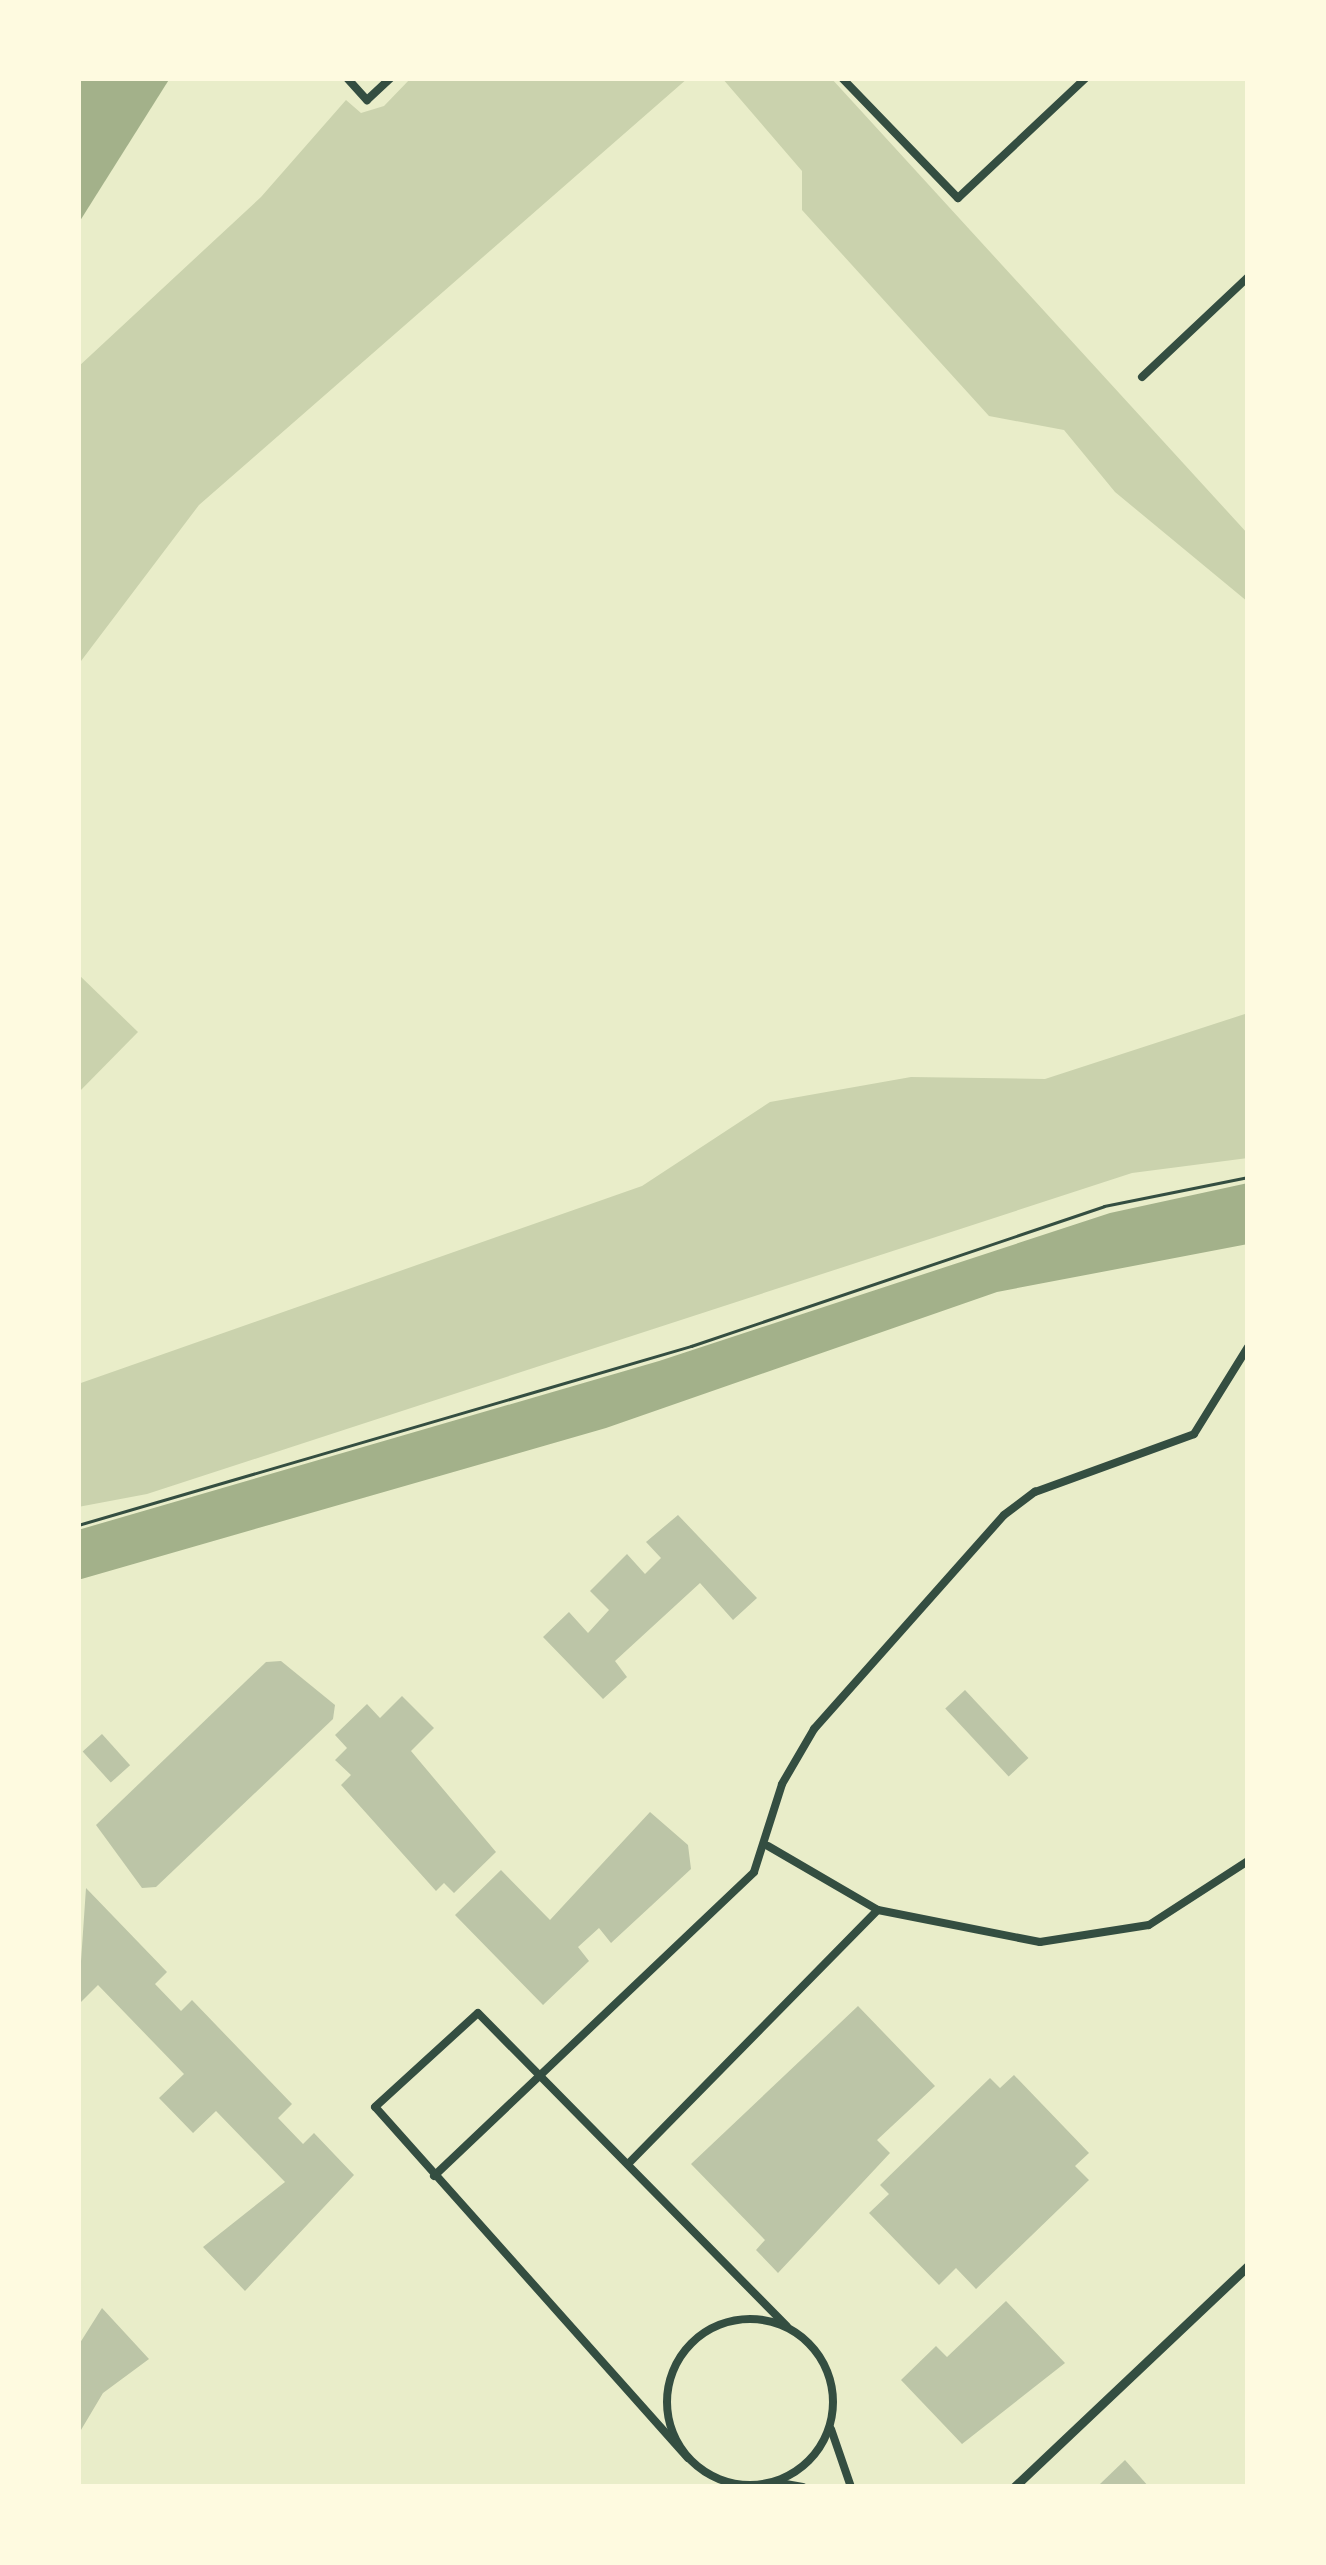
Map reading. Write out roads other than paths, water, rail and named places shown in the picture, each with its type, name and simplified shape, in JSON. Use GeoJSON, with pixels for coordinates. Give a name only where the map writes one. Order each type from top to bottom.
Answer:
{"type":"FeatureCollection","features":[{"type":"Feature","properties":{"kind":"street"},"geometry":{"type":"LineString","coordinates":[[347,78],[367,100],[391,78]]}},
{"type":"Feature","properties":{"kind":"street"},"geometry":{"type":"LineString","coordinates":[[842,78],[958,198],[1086,78]]}},
{"type":"Feature","properties":{"kind":"street"},"geometry":{"type":"LineString","coordinates":[[1142,377],[1248,277]]}},
{"type":"Feature","properties":{"kind":"street"},"geometry":{"type":"LineString","coordinates":[[434,2176],[769,1846],[782,1784],[814,1729],[1008,1511],[1194,1434],[1248,1346]]}},
{"type":"Feature","properties":{"kind":"street"},"geometry":{"type":"LineString","coordinates":[[769,1846],[878,1910],[983,1935],[1083,1941],[1169,1916],[1248,1861]]}},
{"type":"Feature","properties":{"kind":"street"},"geometry":{"type":"LineString","coordinates":[[628,2164],[878,1910]]}},
{"type":"Feature","properties":{"kind":"street"},"geometry":{"type":"LineString","coordinates":[[802,2487],[723,2481],[688,2458],[654,2408],[434,2176],[375,2107],[469,2015],[482,2015],[826,2366],[830,2451],[851,2487]]}},
{"type":"Feature","properties":{"kind":"street"},"geometry":{"type":"LineString","coordinates":[[1014,2487],[1248,2266]]}},
{"type":"Feature","properties":{"kind":"street"},"geometry":{"type":"LineString","coordinates":[[688,2458],[666,2413],[690,2342],[736,2318],[787,2326]]}},
{"type":"Feature","properties":{"kind":"street"},"geometry":{"type":"LineString","coordinates":[[772,2482],[814,2456],[831,2422]]}}]}
